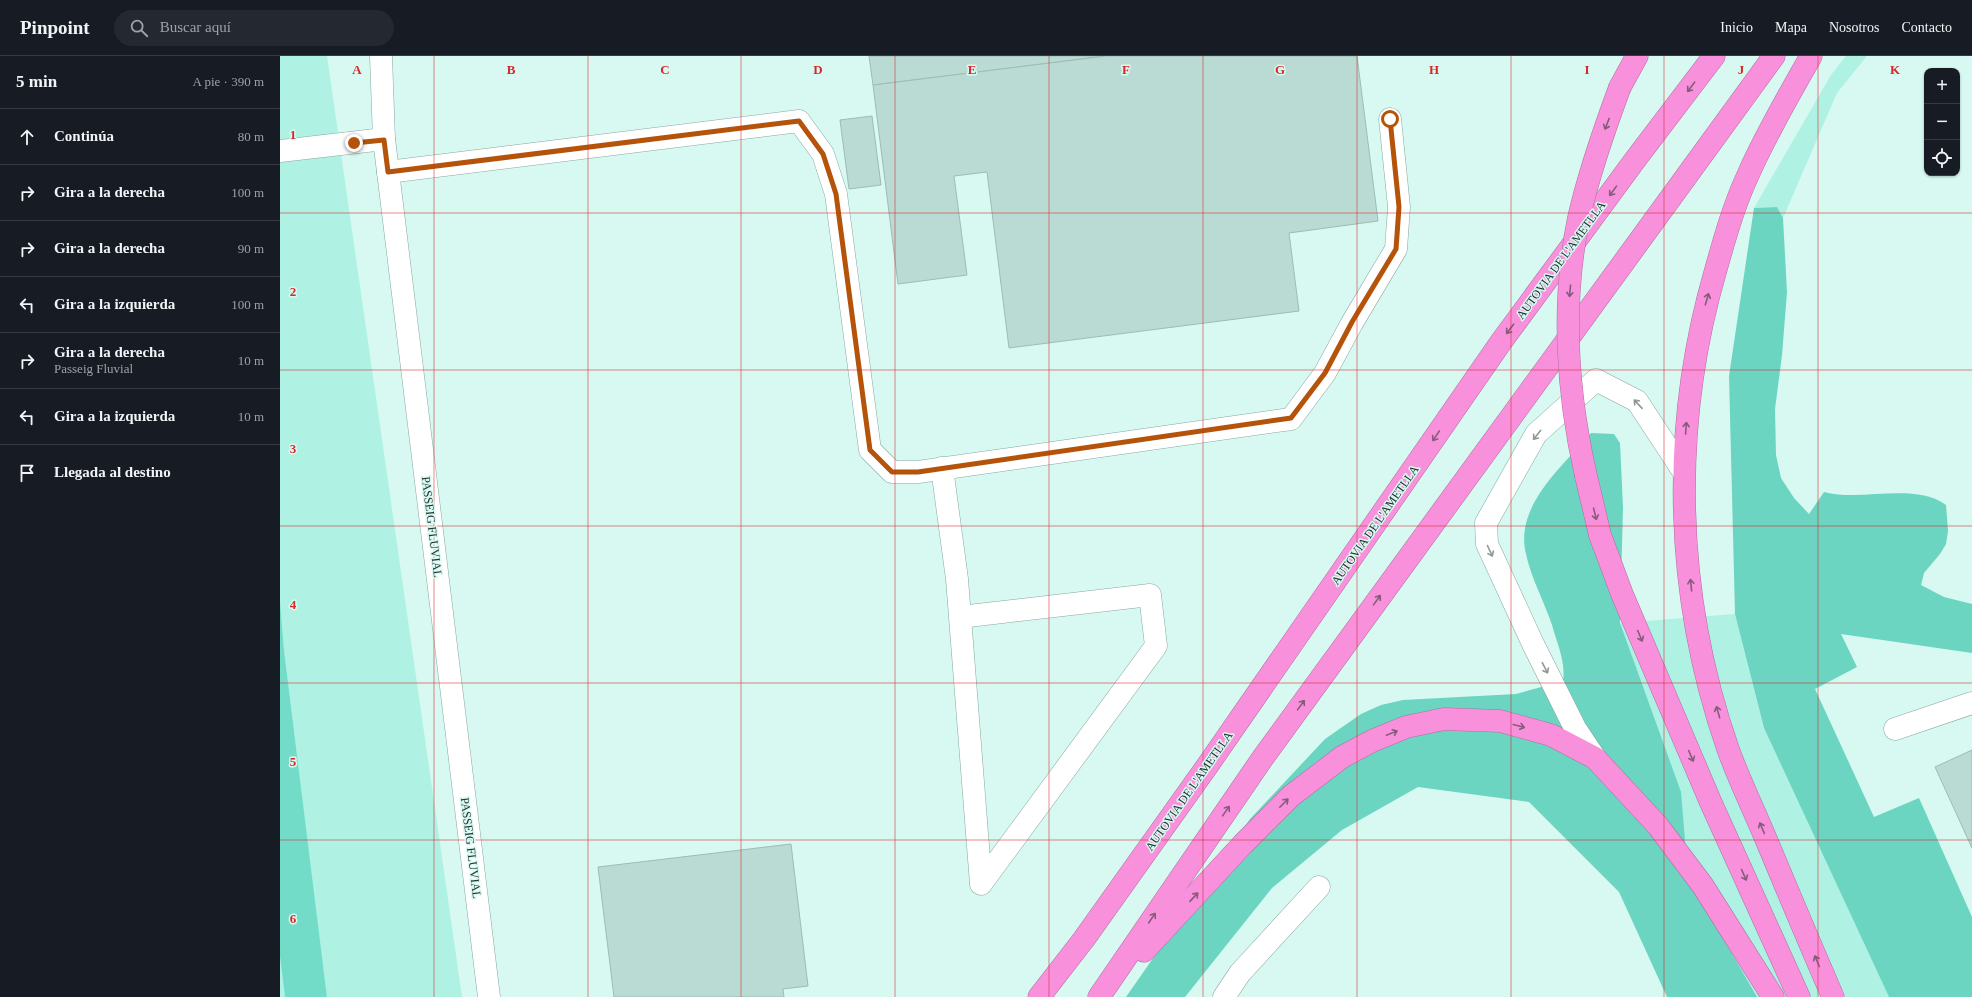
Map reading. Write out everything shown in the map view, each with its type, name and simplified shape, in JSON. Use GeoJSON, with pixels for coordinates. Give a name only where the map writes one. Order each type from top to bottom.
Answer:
{"type":"FeatureCollection","features":[{"type":"Feature","properties":{"kind":"highway"},"geometry":{"type":"LineString","coordinates":[[1637,56],[1620,87],[1602,136],[1579,218],[1569,307],[1571,386],[1578,441],[1600,535],[1622,594],[1711,803],[1799,997]]}},
{"type":"Feature","properties":{"kind":"highway","name":"AUTOVIA DE L'AMETLLA"},"geometry":{"type":"LineString","coordinates":[[1039,997],[1084,939],[1210,762],[1501,342],[1635,160],[1714,56]]}},
{"type":"Feature","properties":{"kind":"highway"},"geometry":{"type":"LineString","coordinates":[[1100,997],[1262,759],[1774,56]]}},
{"type":"Feature","properties":{"kind":"highway"},"geometry":{"type":"LineString","coordinates":[[1811,56],[1748,175],[1726,231],[1705,307],[1692,375],[1686,423],[1683,471],[1685,532],[1692,594],[1707,675],[1728,750],[1832,997]]}},
{"type":"Feature","properties":{"kind":"highway"},"geometry":{"type":"LineString","coordinates":[[1100,997],[1242,844],[1291,796],[1342,757],[1372,741],[1406,727],[1444,719],[1500,721],[1551,735],[1595,758],[1658,826],[1703,886],[1773,997]]}},
{"type":"Feature","properties":{"kind":"street","name":"PASSEIG FLUVIAL"},"geometry":{"type":"LineString","coordinates":[[381,56],[384,140],[490,997]]}},
{"type":"Feature","properties":{"kind":"street"},"geometry":{"type":"LineString","coordinates":[[388,172],[799,121],[823,154],[836,194],[870,450],[892,472],[918,472],[1291,418],[1325,373],[1352,322],[1396,249],[1399,207],[1390,119]]}},
{"type":"Feature","properties":{"kind":"street"},"geometry":{"type":"LineString","coordinates":[[280,150],[384,140]]}},
{"type":"Feature","properties":{"kind":"street"},"geometry":{"type":"LineString","coordinates":[[1595,758],[1568,714],[1533,644],[1487,544],[1486,523],[1536,434],[1596,380],[1637,401],[1683,471]]}},
{"type":"Feature","properties":{"kind":"street"},"geometry":{"type":"LineString","coordinates":[[942,468],[957,579],[981,884],[1156,646],[1150,595],[960,616]]}},
{"type":"Feature","properties":{"kind":"street"},"geometry":{"type":"LineString","coordinates":[[1895,729],[1972,703]]}},
{"type":"Feature","properties":{"kind":"street"},"geometry":{"type":"LineString","coordinates":[[1224,997],[1240,974],[1318,887]]}},
{"type":"Feature","properties":{"kind":"shaded area"},"geometry":{"type":"Polygon","coordinates":[[[280,56],[327,56],[462,997],[327,997],[284,650],[280,601],[280,56]]]}},
{"type":"Feature","properties":{"kind":"shaded area"},"geometry":{"type":"Polygon","coordinates":[[[1846,56],[1867,56],[1837,93],[1783,218],[1777,207],[1754,208],[1831,75],[1846,56]]]}},
{"type":"Feature","properties":{"kind":"shaded area"},"geometry":{"type":"Polygon","coordinates":[[[1777,207],[1783,218],[1787,292],[1782,355],[1775,409],[1776,455],[1781,478],[1794,498],[1809,514],[1824,492],[1855,495],[1903,493],[1933,498],[1946,505],[1948,531],[1946,544],[1940,554],[1924,573],[1921,585],[1944,597],[1972,604],[1972,653],[1841,634],[1857,667],[1815,689],[1874,817],[1919,798],[1972,917],[1972,997],[1889,997],[1764,728],[1735,614],[1729,376],[1754,208],[1777,207]]]}},
{"type":"Feature","properties":{"kind":"shaded area"},"geometry":{"type":"Polygon","coordinates":[[[1591,433],[1614,434],[1620,443],[1623,507],[1620,623],[1681,792],[1688,877],[1757,997],[1667,997],[1619,892],[1529,802],[1418,787],[1342,830],[1272,888],[1185,997],[1126,997],[1250,819],[1325,739],[1361,714],[1381,705],[1403,700],[1516,694],[1563,681],[1564,674],[1560,653],[1549,616],[1528,563],[1524,536],[1527,519],[1534,503],[1555,473],[1591,433]]]}},
{"type":"Feature","properties":{"kind":"shaded area"},"geometry":{"type":"Polygon","coordinates":[[[280,601],[284,650],[327,997],[285,997],[280,957],[280,601]]]}},
{"type":"Feature","properties":{"kind":"shaded area"},"geometry":{"type":"Polygon","coordinates":[[[1735,614],[1764,728],[1889,997],[1757,997],[1688,877],[1620,623],[1735,614]]]}},
{"type":"Feature","properties":{"kind":"shaded area"},"geometry":{"type":"Polygon","coordinates":[[[280,957],[285,997],[280,997],[280,957]]]}},
{"type":"Feature","properties":{"kind":"building"},"geometry":{"type":"Polygon","coordinates":[[[869,56],[1106,56],[873,85],[869,56]]]}},
{"type":"Feature","properties":{"kind":"building"},"geometry":{"type":"Polygon","coordinates":[[[1106,56],[1357,56],[1378,221],[1289,233],[1299,311],[1009,348],[987,172],[954,176],[967,275],[898,284],[873,85],[1106,56]]]}},
{"type":"Feature","properties":{"kind":"building"},"geometry":{"type":"Polygon","coordinates":[[[872,116],[881,185],[849,189],[840,120],[872,116]]]}},
{"type":"Feature","properties":{"kind":"building"},"geometry":{"type":"Polygon","coordinates":[[[1972,750],[1972,848],[1935,767],[1972,750]]]}},
{"type":"Feature","properties":{"kind":"building"},"geometry":{"type":"Polygon","coordinates":[[[791,844],[808,986],[783,989],[784,997],[614,997],[598,867],[791,844]]]}},
{"type":"Feature","properties":{"kind":"route"},"geometry":{"type":"LineString","coordinates":[[354,143],[384,140],[388,172],[799,121],[823,154],[836,194],[870,450],[892,472],[918,472],[1291,418],[1325,373],[1352,322],[1396,249],[1399,207],[1390,119]]}}]}
